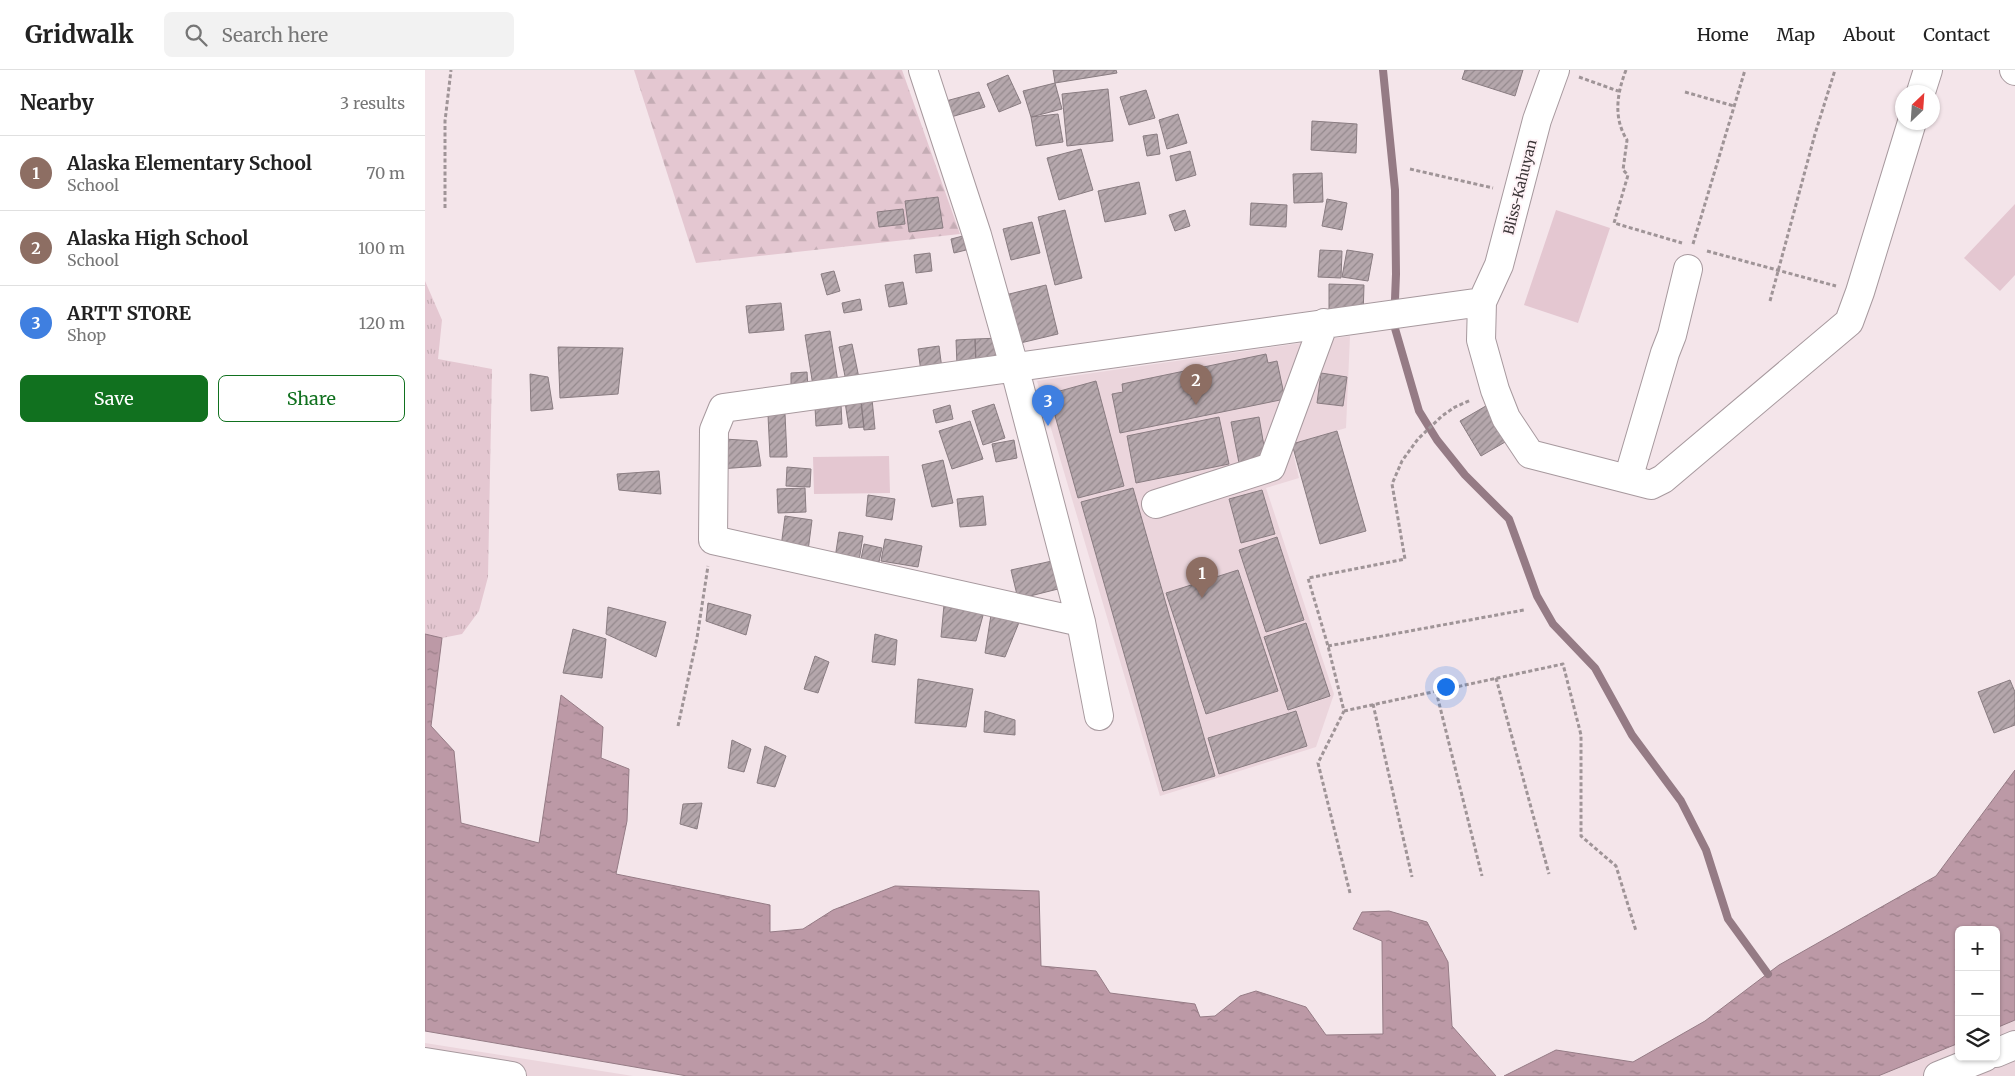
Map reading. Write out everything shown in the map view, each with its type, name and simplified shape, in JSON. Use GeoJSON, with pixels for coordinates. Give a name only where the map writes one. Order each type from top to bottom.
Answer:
{"type":"FeatureCollection","features":[{"type":"Feature","properties":{"kind":"street"},"geometry":{"type":"LineString","coordinates":[[923,70],[977,235],[1014,366],[1081,622],[1099,716]]}},
{"type":"Feature","properties":{"kind":"street"},"geometry":{"type":"LineString","coordinates":[[1923,85],[1928,70]]}},
{"type":"Feature","properties":{"kind":"street","name":"Bliss-Kahuyan"},"geometry":{"type":"LineString","coordinates":[[1482,302],[1499,265],[1537,120],[1565,73]]}},
{"type":"Feature","properties":{"kind":"street"},"geometry":{"type":"LineString","coordinates":[[1081,622],[713,540],[714,430],[723,408],[1482,302],[1481,340],[1495,390],[1506,418],[1530,454],[1651,485],[1663,479],[1849,322],[1910,130]]}},
{"type":"Feature","properties":{"kind":"street"},"geometry":{"type":"LineString","coordinates":[[1628,478],[1672,334],[1691,252]]}},
{"type":"Feature","properties":{"kind":"street"},"geometry":{"type":"LineString","coordinates":[[1156,504],[1271,467],[1324,323]]}},
{"type":"Feature","properties":{"kind":"street"},"geometry":{"type":"LineString","coordinates":[[2000,1051],[2015,1045]]}},
{"type":"Feature","properties":{"kind":"street"},"geometry":{"type":"LineString","coordinates":[[1938,1076],[1975,1061]]}},
{"type":"Feature","properties":{"kind":"street"},"geometry":{"type":"LineString","coordinates":[[425,1062],[512,1076]]}},
{"type":"Feature","properties":{"kind":"path"},"geometry":{"type":"LineString","coordinates":[[445,208],[445,121],[451,70]]}},
{"type":"Feature","properties":{"kind":"path"},"geometry":{"type":"LineString","coordinates":[[1626,70],[1618,91],[1619,128],[1627,140],[1623,170],[1629,175],[1614,223],[1691,252],[1778,270],[1860,292]]}},
{"type":"Feature","properties":{"kind":"path"},"geometry":{"type":"LineString","coordinates":[[1691,252],[1745,70]]}},
{"type":"Feature","properties":{"kind":"path"},"geometry":{"type":"LineString","coordinates":[[1770,301],[1815,134],[1835,70]]}},
{"type":"Feature","properties":{"kind":"path"},"geometry":{"type":"LineString","coordinates":[[1565,73],[1618,91]]}},
{"type":"Feature","properties":{"kind":"path"},"geometry":{"type":"LineString","coordinates":[[1685,92],[1734,106]]}},
{"type":"Feature","properties":{"kind":"path"},"geometry":{"type":"LineString","coordinates":[[1410,169],[1518,193]]}},
{"type":"Feature","properties":{"kind":"path"},"geometry":{"type":"LineString","coordinates":[[1351,893],[1318,763],[1344,711],[1328,646],[1308,578],[1405,559],[1392,484],[1402,461],[1418,439],[1442,416],[1455,407],[1495,390]]}},
{"type":"Feature","properties":{"kind":"path"},"geometry":{"type":"LineString","coordinates":[[678,726],[697,638],[713,540]]}},
{"type":"Feature","properties":{"kind":"path"},"geometry":{"type":"LineString","coordinates":[[1328,646],[1524,610]]}},
{"type":"Feature","properties":{"kind":"path"},"geometry":{"type":"LineString","coordinates":[[1344,711],[1563,664],[1581,735],[1581,836],[1616,866],[1636,931]]}},
{"type":"Feature","properties":{"kind":"path"},"geometry":{"type":"LineString","coordinates":[[1497,678],[1549,874]]}},
{"type":"Feature","properties":{"kind":"path"},"geometry":{"type":"LineString","coordinates":[[1436,691],[1482,876]]}},
{"type":"Feature","properties":{"kind":"path"},"geometry":{"type":"LineString","coordinates":[[1373,704],[1412,877]]}},
{"type":"Feature","properties":{"kind":"shaded area"},"geometry":{"type":"Polygon","coordinates":[[[1350,336],[1346,428],[1291,444],[1299,478],[1266,488],[1334,694],[1316,747],[1160,796],[1037,381],[1350,336]]]}},
{"type":"Feature","properties":{"kind":"shaded area"},"geometry":{"type":"Polygon","coordinates":[[[2015,1020],[2015,1076],[1878,1076],[1955,1045],[1955,1061],[2000,1061],[2000,1026],[2015,1020]]]}},
{"type":"Feature","properties":{"kind":"shaded area"},"geometry":{"type":"Polygon","coordinates":[[[425,1043],[633,1076],[425,1076],[425,1043]]]}},
{"type":"Feature","properties":{"kind":"green space"},"geometry":{"type":"Polygon","coordinates":[[[634,70],[902,70],[960,234],[696,263],[634,70]]]}},
{"type":"Feature","properties":{"kind":"green space"},"geometry":{"type":"Polygon","coordinates":[[[2015,204],[2015,275],[2000,291],[1964,258],[2015,204]]]}},
{"type":"Feature","properties":{"kind":"green space"},"geometry":{"type":"Polygon","coordinates":[[[1556,210],[1610,228],[1578,323],[1524,305],[1556,210]]]}},
{"type":"Feature","properties":{"kind":"green space"},"geometry":{"type":"Polygon","coordinates":[[[425,281],[442,320],[438,359],[492,369],[488,577],[479,611],[462,634],[442,638],[425,634],[425,281]]]}},
{"type":"Feature","properties":{"kind":"green space"},"geometry":{"type":"Polygon","coordinates":[[[889,456],[890,493],[814,494],[813,457],[889,456]]]}},
{"type":"Feature","properties":{"kind":"water"},"geometry":{"type":"Polygon","coordinates":[[[425,634],[442,638],[431,726],[454,751],[461,823],[539,843],[561,695],[603,727],[601,758],[629,769],[627,821],[616,874],[770,905],[770,932],[803,929],[833,910],[895,886],[1039,891],[1041,966],[1096,971],[1110,993],[1195,1004],[1200,1017],[1215,1016],[1240,996],[1256,991],[1306,1007],[1326,1035],[1383,1034],[1382,941],[1353,929],[1362,912],[1389,911],[1427,922],[1448,962],[1452,1026],[1496,1076],[687,1076],[425,1031],[425,634]]]}},
{"type":"Feature","properties":{"kind":"water"},"geometry":{"type":"Polygon","coordinates":[[[2015,770],[2015,1020],[2000,1026],[2000,926],[1955,926],[1955,1045],[1878,1076],[1504,1076],[1556,1050],[1633,1062],[1705,1021],[1779,965],[1936,876],[2015,770]]]}},
{"type":"Feature","properties":{"kind":"building"},"geometry":{"type":"Polygon","coordinates":[[[1053,70],[1116,70],[1117,73],[1055,83],[1053,70]]]}},
{"type":"Feature","properties":{"kind":"building"},"geometry":{"type":"Polygon","coordinates":[[[1465,70],[1523,70],[1515,96],[1462,79],[1465,70]]]}},
{"type":"Feature","properties":{"kind":"building"},"geometry":{"type":"Polygon","coordinates":[[[1008,75],[1021,103],[999,112],[987,84],[1008,75]]]}},
{"type":"Feature","properties":{"kind":"building"},"geometry":{"type":"Polygon","coordinates":[[[1055,83],[1062,109],[1031,117],[1023,91],[1055,83]]]}},
{"type":"Feature","properties":{"kind":"building"},"geometry":{"type":"Polygon","coordinates":[[[1108,89],[1113,141],[1067,146],[1062,94],[1108,89]]]}},
{"type":"Feature","properties":{"kind":"building"},"geometry":{"type":"Polygon","coordinates":[[[1146,90],[1155,118],[1129,125],[1120,97],[1146,90]]]}},
{"type":"Feature","properties":{"kind":"building"},"geometry":{"type":"Polygon","coordinates":[[[979,92],[985,107],[951,117],[946,101],[979,92]]]}},
{"type":"Feature","properties":{"kind":"building"},"geometry":{"type":"Polygon","coordinates":[[[1058,114],[1063,142],[1036,146],[1031,117],[1058,114]]]}},
{"type":"Feature","properties":{"kind":"building"},"geometry":{"type":"Polygon","coordinates":[[[1178,114],[1187,143],[1167,149],[1159,120],[1178,114]]]}},
{"type":"Feature","properties":{"kind":"building"},"geometry":{"type":"Polygon","coordinates":[[[1312,121],[1357,124],[1356,153],[1311,150],[1312,121]]]}},
{"type":"Feature","properties":{"kind":"building"},"geometry":{"type":"Polygon","coordinates":[[[1157,134],[1160,154],[1147,156],[1143,136],[1157,134]]]}},
{"type":"Feature","properties":{"kind":"building"},"geometry":{"type":"Polygon","coordinates":[[[1081,149],[1093,190],[1059,200],[1047,158],[1081,149]]]}},
{"type":"Feature","properties":{"kind":"building"},"geometry":{"type":"Polygon","coordinates":[[[1190,151],[1196,175],[1176,181],[1170,156],[1190,151]]]}},
{"type":"Feature","properties":{"kind":"building"},"geometry":{"type":"Polygon","coordinates":[[[1322,173],[1323,202],[1294,203],[1293,174],[1322,173]]]}},
{"type":"Feature","properties":{"kind":"building"},"geometry":{"type":"Polygon","coordinates":[[[1139,182],[1146,214],[1105,222],[1098,191],[1139,182]]]}},
{"type":"Feature","properties":{"kind":"building"},"geometry":{"type":"Polygon","coordinates":[[[938,197],[943,228],[909,232],[905,201],[938,197]]]}},
{"type":"Feature","properties":{"kind":"building"},"geometry":{"type":"Polygon","coordinates":[[[1327,199],[1347,203],[1342,230],[1322,226],[1327,199]]]}},
{"type":"Feature","properties":{"kind":"building"},"geometry":{"type":"Polygon","coordinates":[[[1251,203],[1287,205],[1286,227],[1250,225],[1251,203]]]}},
{"type":"Feature","properties":{"kind":"building"},"geometry":{"type":"Polygon","coordinates":[[[903,209],[905,224],[879,227],[877,212],[903,209]]]}},
{"type":"Feature","properties":{"kind":"building"},"geometry":{"type":"Polygon","coordinates":[[[1065,210],[1082,278],[1055,285],[1038,217],[1065,210]]]}},
{"type":"Feature","properties":{"kind":"building"},"geometry":{"type":"Polygon","coordinates":[[[1185,210],[1190,226],[1175,231],[1169,215],[1185,210]]]}},
{"type":"Feature","properties":{"kind":"building"},"geometry":{"type":"Polygon","coordinates":[[[1032,222],[1040,253],[1011,260],[1003,229],[1032,222]]]}},
{"type":"Feature","properties":{"kind":"building"},"geometry":{"type":"Polygon","coordinates":[[[963,236],[966,250],[954,253],[951,239],[963,236]]]}},
{"type":"Feature","properties":{"kind":"building"},"geometry":{"type":"Polygon","coordinates":[[[1320,250],[1342,251],[1341,278],[1318,277],[1320,250]]]}},
{"type":"Feature","properties":{"kind":"building"},"geometry":{"type":"Polygon","coordinates":[[[1347,250],[1373,254],[1368,281],[1342,277],[1347,250]]]}},
{"type":"Feature","properties":{"kind":"building"},"geometry":{"type":"Polygon","coordinates":[[[930,253],[932,271],[916,273],[914,255],[930,253]]]}},
{"type":"Feature","properties":{"kind":"building"},"geometry":{"type":"Polygon","coordinates":[[[834,271],[840,291],[827,295],[821,274],[834,271]]]}},
{"type":"Feature","properties":{"kind":"building"},"geometry":{"type":"Polygon","coordinates":[[[903,282],[907,304],[889,307],[885,285],[903,282]]]}},
{"type":"Feature","properties":{"kind":"building"},"geometry":{"type":"Polygon","coordinates":[[[1329,284],[1364,285],[1363,317],[1329,316],[1329,284]]]}},
{"type":"Feature","properties":{"kind":"building"},"geometry":{"type":"Polygon","coordinates":[[[1046,285],[1058,334],[1012,345],[1001,296],[1046,285]]]}},
{"type":"Feature","properties":{"kind":"building"},"geometry":{"type":"Polygon","coordinates":[[[860,299],[862,310],[844,313],[842,303],[860,299]]]}},
{"type":"Feature","properties":{"kind":"building"},"geometry":{"type":"Polygon","coordinates":[[[781,303],[784,330],[749,333],[746,306],[781,303]]]}},
{"type":"Feature","properties":{"kind":"building"},"geometry":{"type":"Polygon","coordinates":[[[830,331],[838,382],[813,386],[805,335],[830,331]]]}},
{"type":"Feature","properties":{"kind":"building"},"geometry":{"type":"Polygon","coordinates":[[[1001,338],[1002,363],[976,364],[975,339],[1001,338]]]}},
{"type":"Feature","properties":{"kind":"building"},"geometry":{"type":"Polygon","coordinates":[[[975,339],[976,364],[957,365],[956,340],[975,339]]]}},
{"type":"Feature","properties":{"kind":"building"},"geometry":{"type":"Polygon","coordinates":[[[852,344],[859,378],[846,381],[839,347],[852,344]]]}},
{"type":"Feature","properties":{"kind":"building"},"geometry":{"type":"Polygon","coordinates":[[[939,346],[942,369],[921,372],[918,349],[939,346]]]}},
{"type":"Feature","properties":{"kind":"building"},"geometry":{"type":"Polygon","coordinates":[[[558,347],[623,348],[618,394],[560,398],[558,347]]]}},
{"type":"Feature","properties":{"kind":"building"},"geometry":{"type":"Polygon","coordinates":[[[1266,354],[1268,363],[1277,361],[1285,399],[1120,433],[1112,394],[1123,392],[1122,384],[1266,354]]]}},
{"type":"Feature","properties":{"kind":"building"},"geometry":{"type":"Polygon","coordinates":[[[807,372],[808,388],[791,389],[791,373],[807,372]]]}},
{"type":"Feature","properties":{"kind":"building"},"geometry":{"type":"Polygon","coordinates":[[[1321,373],[1347,377],[1343,406],[1317,403],[1321,373]]]}},
{"type":"Feature","properties":{"kind":"building"},"geometry":{"type":"Polygon","coordinates":[[[530,374],[548,377],[553,409],[531,411],[530,374]]]}},
{"type":"Feature","properties":{"kind":"building"},"geometry":{"type":"Polygon","coordinates":[[[1096,381],[1124,486],[1078,498],[1049,394],[1096,381]]]}},
{"type":"Feature","properties":{"kind":"building"},"geometry":{"type":"Polygon","coordinates":[[[872,399],[875,429],[864,430],[861,401],[872,399]]]}},
{"type":"Feature","properties":{"kind":"building"},"geometry":{"type":"Polygon","coordinates":[[[861,401],[864,427],[849,428],[845,402],[861,401]]]}},
{"type":"Feature","properties":{"kind":"building"},"geometry":{"type":"Polygon","coordinates":[[[1491,403],[1512,438],[1481,456],[1460,421],[1491,403]]]}},
{"type":"Feature","properties":{"kind":"building"},"geometry":{"type":"Polygon","coordinates":[[[994,404],[1005,438],[983,445],[972,411],[994,404]]]}},
{"type":"Feature","properties":{"kind":"building"},"geometry":{"type":"Polygon","coordinates":[[[841,405],[842,424],[816,426],[815,407],[841,405]]]}},
{"type":"Feature","properties":{"kind":"building"},"geometry":{"type":"Polygon","coordinates":[[[950,405],[953,419],[936,423],[933,410],[950,405]]]}},
{"type":"Feature","properties":{"kind":"building"},"geometry":{"type":"Polygon","coordinates":[[[785,414],[787,457],[770,457],[768,415],[785,414]]]}},
{"type":"Feature","properties":{"kind":"building"},"geometry":{"type":"Polygon","coordinates":[[[1219,417],[1229,464],[1136,483],[1127,436],[1219,417]]]}},
{"type":"Feature","properties":{"kind":"building"},"geometry":{"type":"Polygon","coordinates":[[[1259,417],[1266,458],[1239,463],[1231,422],[1259,417]]]}},
{"type":"Feature","properties":{"kind":"building"},"geometry":{"type":"Polygon","coordinates":[[[970,421],[983,459],[952,469],[939,431],[970,421]]]}},
{"type":"Feature","properties":{"kind":"building"},"geometry":{"type":"Polygon","coordinates":[[[1337,431],[1366,531],[1320,544],[1292,444],[1337,431]]]}},
{"type":"Feature","properties":{"kind":"building"},"geometry":{"type":"Polygon","coordinates":[[[724,439],[757,441],[761,466],[719,469],[724,439]]]}},
{"type":"Feature","properties":{"kind":"building"},"geometry":{"type":"Polygon","coordinates":[[[1014,440],[1017,458],[996,462],[992,444],[1014,440]]]}},
{"type":"Feature","properties":{"kind":"building"},"geometry":{"type":"Polygon","coordinates":[[[943,460],[953,503],[932,507],[922,465],[943,460]]]}},
{"type":"Feature","properties":{"kind":"building"},"geometry":{"type":"Polygon","coordinates":[[[787,467],[811,469],[810,487],[786,486],[787,467]]]}},
{"type":"Feature","properties":{"kind":"building"},"geometry":{"type":"Polygon","coordinates":[[[659,471],[661,494],[619,490],[617,474],[659,471]]]}},
{"type":"Feature","properties":{"kind":"building"},"geometry":{"type":"Polygon","coordinates":[[[805,488],[806,512],[778,513],[777,489],[805,488]]]}},
{"type":"Feature","properties":{"kind":"building"},"geometry":{"type":"Polygon","coordinates":[[[1133,488],[1215,776],[1163,791],[1081,502],[1133,488]]]}},
{"type":"Feature","properties":{"kind":"building"},"geometry":{"type":"Polygon","coordinates":[[[1262,490],[1275,534],[1241,543],[1229,499],[1262,490]]]}},
{"type":"Feature","properties":{"kind":"building"},"geometry":{"type":"Polygon","coordinates":[[[868,495],[895,499],[892,520],[866,516],[868,495]]]}},
{"type":"Feature","properties":{"kind":"building"},"geometry":{"type":"Polygon","coordinates":[[[983,496],[986,525],[960,527],[957,499],[983,496]]]}},
{"type":"Feature","properties":{"kind":"building"},"geometry":{"type":"Polygon","coordinates":[[[785,516],[812,520],[808,551],[781,547],[785,516]]]}},
{"type":"Feature","properties":{"kind":"building"},"geometry":{"type":"Polygon","coordinates":[[[839,532],[863,536],[859,561],[835,558],[839,532]]]}},
{"type":"Feature","properties":{"kind":"building"},"geometry":{"type":"Polygon","coordinates":[[[1277,537],[1304,620],[1266,632],[1239,550],[1277,537]]]}},
{"type":"Feature","properties":{"kind":"building"},"geometry":{"type":"Polygon","coordinates":[[[885,539],[922,546],[918,567],[881,561],[885,539]]]}},
{"type":"Feature","properties":{"kind":"building"},"geometry":{"type":"Polygon","coordinates":[[[864,544],[882,548],[879,562],[861,559],[864,544]]]}},
{"type":"Feature","properties":{"kind":"building"},"geometry":{"type":"Polygon","coordinates":[[[1052,561],[1058,589],[1018,599],[1011,570],[1052,561]]]}},
{"type":"Feature","properties":{"kind":"building"},"geometry":{"type":"Polygon","coordinates":[[[1238,570],[1278,691],[1206,714],[1166,593],[1238,570]]]}},
{"type":"Feature","properties":{"kind":"building"},"geometry":{"type":"Polygon","coordinates":[[[708,603],[751,615],[746,635],[706,621],[708,603]]]}},
{"type":"Feature","properties":{"kind":"building"},"geometry":{"type":"Polygon","coordinates":[[[944,605],[985,608],[976,641],[941,637],[944,605]]]}},
{"type":"Feature","properties":{"kind":"building"},"geometry":{"type":"Polygon","coordinates":[[[608,607],[666,622],[656,657],[606,634],[608,607]]]}},
{"type":"Feature","properties":{"kind":"building"},"geometry":{"type":"Polygon","coordinates":[[[991,615],[1020,620],[1005,657],[985,653],[991,615]]]}},
{"type":"Feature","properties":{"kind":"building"},"geometry":{"type":"Polygon","coordinates":[[[1306,623],[1330,696],[1288,710],[1264,637],[1306,623]]]}},
{"type":"Feature","properties":{"kind":"building"},"geometry":{"type":"Polygon","coordinates":[[[573,629],[606,639],[602,678],[563,673],[573,629]]]}},
{"type":"Feature","properties":{"kind":"building"},"geometry":{"type":"Polygon","coordinates":[[[875,634],[897,640],[895,665],[872,662],[875,634]]]}},
{"type":"Feature","properties":{"kind":"building"},"geometry":{"type":"Polygon","coordinates":[[[815,656],[829,662],[818,693],[804,689],[815,656]]]}},
{"type":"Feature","properties":{"kind":"building"},"geometry":{"type":"Polygon","coordinates":[[[918,679],[973,689],[966,727],[915,723],[918,679]]]}},
{"type":"Feature","properties":{"kind":"building"},"geometry":{"type":"Polygon","coordinates":[[[2010,680],[2015,692],[2015,725],[1994,733],[1978,692],[2010,680]]]}},
{"type":"Feature","properties":{"kind":"building"},"geometry":{"type":"Polygon","coordinates":[[[985,711],[1015,720],[1015,735],[984,732],[985,711]]]}},
{"type":"Feature","properties":{"kind":"building"},"geometry":{"type":"Polygon","coordinates":[[[1296,711],[1307,746],[1219,774],[1208,738],[1296,711]]]}},
{"type":"Feature","properties":{"kind":"building"},"geometry":{"type":"Polygon","coordinates":[[[732,740],[751,749],[744,772],[728,768],[732,740]]]}},
{"type":"Feature","properties":{"kind":"building"},"geometry":{"type":"Polygon","coordinates":[[[765,746],[786,756],[775,787],[757,783],[765,746]]]}},
{"type":"Feature","properties":{"kind":"building"},"geometry":{"type":"Polygon","coordinates":[[[702,803],[697,829],[680,824],[683,804],[702,803]]]}},
{"type":"Feature","properties":{"kind":"waterway"},"geometry":{"type":"LineString","coordinates":[[1383,70],[1395,190],[1396,274],[1394,325],[1419,411],[1437,440],[1465,475],[1509,519],[1537,596],[1553,624],[1595,668],[1632,735],[1681,801],[1706,850],[1728,919],[1768,974]]}},
{"type":"Feature","properties":{"kind":"place","name":"Alaska High School"},"geometry":{"type":"Point","coordinates":[1196,405]}},
{"type":"Feature","properties":{"kind":"place","name":"ARTT STORE"},"geometry":{"type":"Point","coordinates":[1048,426]}},
{"type":"Feature","properties":{"kind":"place","name":"Alaska Elementary School"},"geometry":{"type":"Point","coordinates":[1202,598]}}]}
